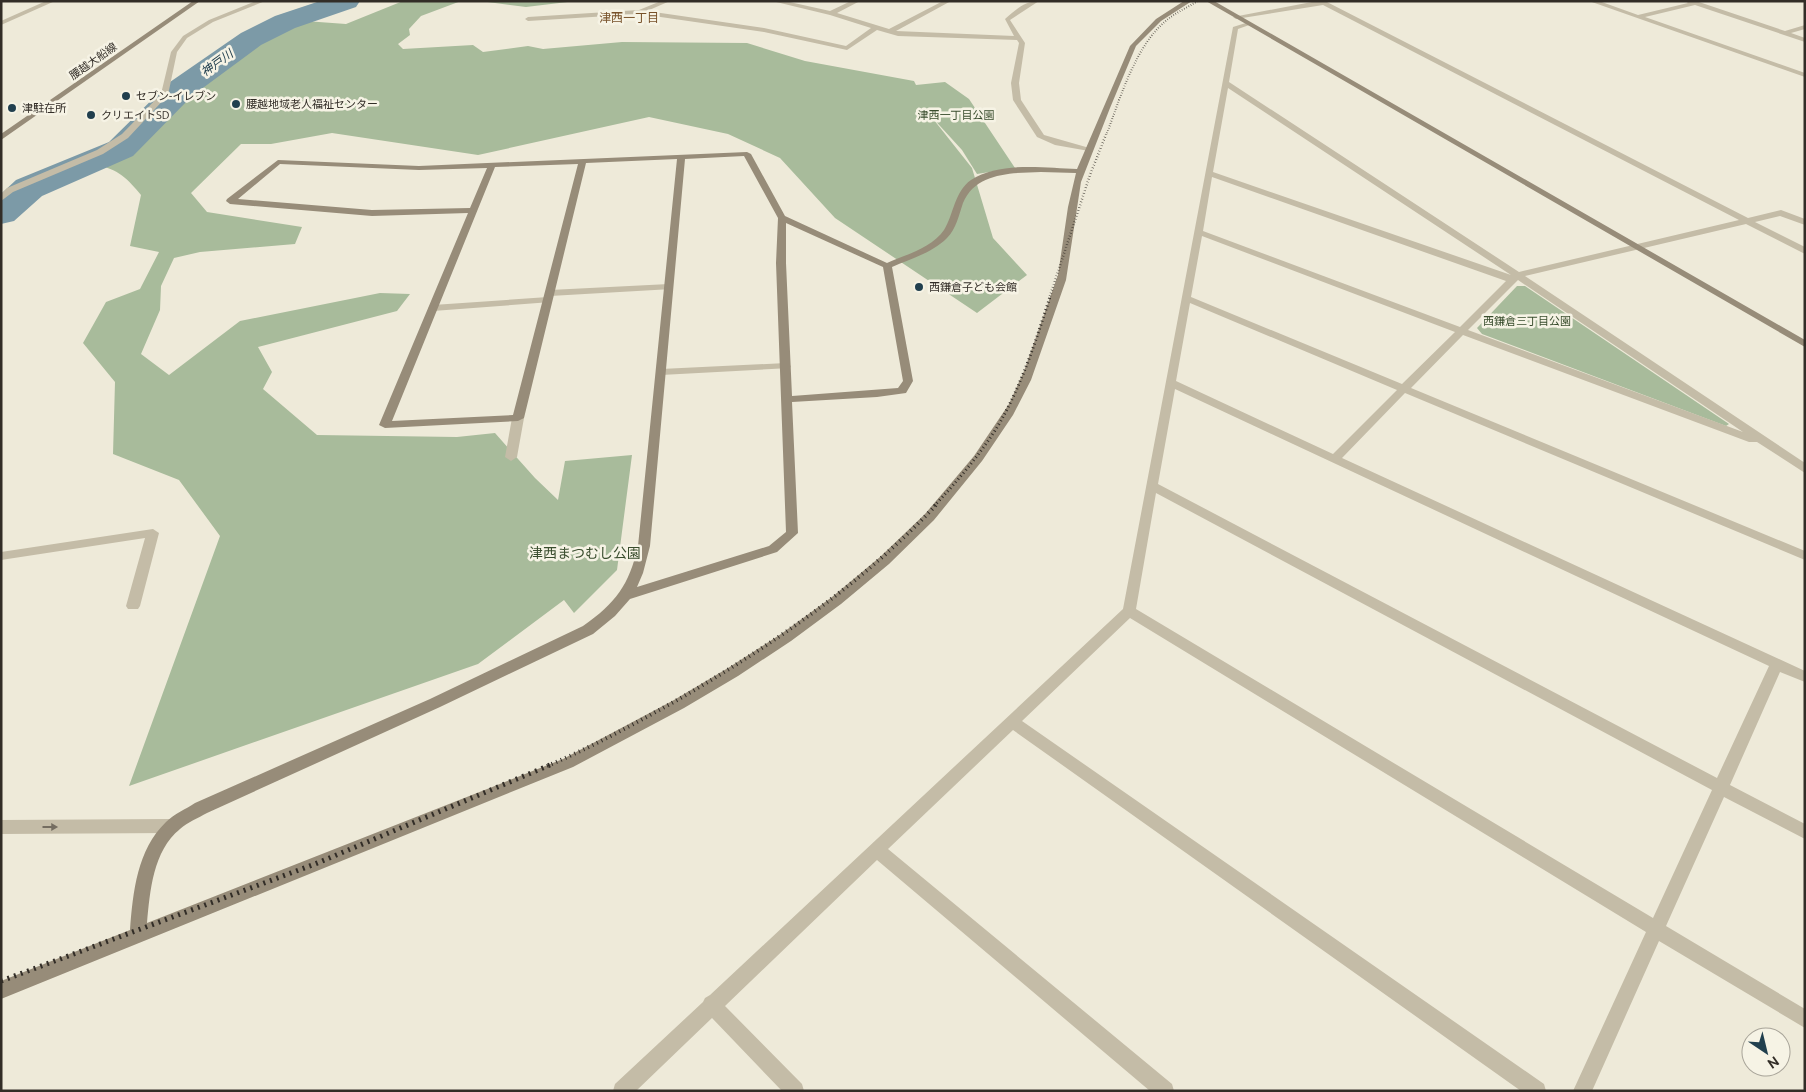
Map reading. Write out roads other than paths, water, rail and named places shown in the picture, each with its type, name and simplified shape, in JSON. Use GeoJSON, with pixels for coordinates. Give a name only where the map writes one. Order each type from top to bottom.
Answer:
{"type":"FeatureCollection","features":[{"type":"Feature","properties":{"kind":"street"},"geometry":{"type":"LineString","coordinates":[[1,23],[52,1]]}},
{"type":"Feature","properties":{"kind":"street","name":"腰越大船線"},"geometry":{"type":"LineString","coordinates":[[1,138],[197,1]]}},
{"type":"Feature","properties":{"kind":"street"},"geometry":{"type":"LineString","coordinates":[[1,198],[10,190],[100,152],[125,136],[164,95],[174,52],[185,38],[211,21],[262,1]]}},
{"type":"Feature","properties":{"kind":"street"},"geometry":{"type":"LineString","coordinates":[[640,12],[667,1]]}},
{"type":"Feature","properties":{"kind":"street"},"geometry":{"type":"LineString","coordinates":[[776,1],[831,14],[898,34],[1018,38]]}},
{"type":"Feature","properties":{"kind":"street"},"geometry":{"type":"LineString","coordinates":[[831,14],[857,1]]}},
{"type":"Feature","properties":{"kind":"street"},"geometry":{"type":"LineString","coordinates":[[891,31],[948,1]]}},
{"type":"Feature","properties":{"kind":"street"},"geometry":{"type":"LineString","coordinates":[[1036,1],[1025,6],[1007,20],[1022,42],[1015,83],[1017,100],[1041,137],[1058,144],[1089,148]]}},
{"type":"Feature","properties":{"kind":"street"},"geometry":{"type":"LineString","coordinates":[[1209,1],[1805,344]]}},
{"type":"Feature","properties":{"kind":"street"},"geometry":{"type":"LineString","coordinates":[[1592,1],[1805,75]]}},
{"type":"Feature","properties":{"kind":"street"},"geometry":{"type":"LineString","coordinates":[[1638,17],[1691,2],[1702,1]]}},
{"type":"Feature","properties":{"kind":"street"},"geometry":{"type":"LineString","coordinates":[[1,990],[568,763],[647,723],[721,680],[809,621],[861,582],[923,524],[955,489],[1010,415],[1026,380],[1064,272],[1069,220],[1081,171],[1089,148],[1134,46],[1145,30],[1186,2]]}},
{"type":"Feature","properties":{"kind":"street"},"geometry":{"type":"LineString","coordinates":[[1236,16],[1322,2],[1805,251]]}},
{"type":"Feature","properties":{"kind":"street"},"geometry":{"type":"LineString","coordinates":[[1691,2],[1805,40]]}},
{"type":"Feature","properties":{"kind":"street"},"geometry":{"type":"LineString","coordinates":[[528,19],[640,12],[764,30],[847,48],[875,28]]}},
{"type":"Feature","properties":{"kind":"street"},"geometry":{"type":"LineString","coordinates":[[622,1091],[1129,611],[1235,28],[1249,24]]}},
{"type":"Feature","properties":{"kind":"street"},"geometry":{"type":"LineString","coordinates":[[1784,33],[1805,27]]}},
{"type":"Feature","properties":{"kind":"street"},"geometry":{"type":"LineString","coordinates":[[1225,83],[1514,277],[1805,468]]}},
{"type":"Feature","properties":{"kind":"street"},"geometry":{"type":"LineString","coordinates":[[473,210],[372,213],[230,201],[278,162],[419,168],[747,154],[782,218],[781,263],[792,533],[773,549],[627,595]]}},
{"type":"Feature","properties":{"kind":"street"},"geometry":{"type":"LineString","coordinates":[[138,936],[142,889],[152,852],[172,826],[201,808],[435,703],[588,630],[610,614],[627,595],[640,569],[644,546],[682,157]]}},
{"type":"Feature","properties":{"kind":"street"},"geometry":{"type":"LineString","coordinates":[[511,457],[518,418],[583,161]]}},
{"type":"Feature","properties":{"kind":"street"},"geometry":{"type":"LineString","coordinates":[[492,165],[385,425],[518,418]]}},
{"type":"Feature","properties":{"kind":"street"},"geometry":{"type":"LineString","coordinates":[[782,218],[887,266],[926,248],[946,233],[964,192],[974,182],[988,175],[1022,171],[1081,171]]}},
{"type":"Feature","properties":{"kind":"street"},"geometry":{"type":"LineString","coordinates":[[1209,173],[1514,277]]}},
{"type":"Feature","properties":{"kind":"street"},"geometry":{"type":"LineString","coordinates":[[1334,458],[1514,277],[1635,246],[1781,213],[1805,222]]}},
{"type":"Feature","properties":{"kind":"street"},"geometry":{"type":"LineString","coordinates":[[1198,232],[1773,448]]}},
{"type":"Feature","properties":{"kind":"street"},"geometry":{"type":"LineString","coordinates":[[787,399],[902,391],[908,381],[887,266]]}},
{"type":"Feature","properties":{"kind":"street"},"geometry":{"type":"LineString","coordinates":[[433,308],[669,287]]}},
{"type":"Feature","properties":{"kind":"street"},"geometry":{"type":"LineString","coordinates":[[1186,298],[1805,556]]}},
{"type":"Feature","properties":{"kind":"street"},"geometry":{"type":"LineString","coordinates":[[661,372],[786,366]]}},
{"type":"Feature","properties":{"kind":"street"},"geometry":{"type":"LineString","coordinates":[[1171,383],[1805,677]]}},
{"type":"Feature","properties":{"kind":"street"},"geometry":{"type":"LineString","coordinates":[[1152,486],[1805,832]]}},
{"type":"Feature","properties":{"kind":"street"},"geometry":{"type":"LineString","coordinates":[[1,556],[153,533],[134,606]]}},
{"type":"Feature","properties":{"kind":"street"},"geometry":{"type":"LineString","coordinates":[[1129,611],[1805,1019]]}},
{"type":"Feature","properties":{"kind":"street"},"geometry":{"type":"LineString","coordinates":[[1582,1091],[1777,664]]}},
{"type":"Feature","properties":{"kind":"street"},"geometry":{"type":"LineString","coordinates":[[1012,722],[1537,1091]]}},
{"type":"Feature","properties":{"kind":"street"},"geometry":{"type":"LineString","coordinates":[[1,827],[172,826]]}},
{"type":"Feature","properties":{"kind":"street"},"geometry":{"type":"LineString","coordinates":[[876,849],[1165,1091]]}},
{"type":"Feature","properties":{"kind":"street"},"geometry":{"type":"LineString","coordinates":[[712,1004],[795,1091]]}},
{"type":"Feature","properties":{"kind":"waterway","name":"神戸川"},"geometry":{"type":"LineString","coordinates":[[1,213],[29,188],[121,149],[181,89],[251,39],[285,22],[347,1]]}},
{"type":"Feature","properties":{"kind":"railway"},"geometry":{"type":"LineString","coordinates":[[1107,133],[1124,87],[1138,56],[1147,42],[1168,19],[1198,1]]}},
{"type":"Feature","properties":{"kind":"railway"},"geometry":{"type":"LineString","coordinates":[[1049,299],[1090,175],[1107,132]]}},
{"type":"Feature","properties":{"kind":"railway"},"geometry":{"type":"LineString","coordinates":[[934,506],[953,486],[998,426],[1024,372],[1050,297]]}},
{"type":"Feature","properties":{"kind":"railway"},"geometry":{"type":"LineString","coordinates":[[547,766],[597,743],[679,699],[782,635],[847,587],[878,561],[936,505]]}},
{"type":"Feature","properties":{"kind":"railway"},"geometry":{"type":"LineString","coordinates":[[1,981],[315,864],[550,765]]}},
{"type":"Feature","properties":{"kind":"place","name":"セブン-イレブン"},"geometry":{"type":"Point","coordinates":[126,96]}},
{"type":"Feature","properties":{"kind":"place","name":"腰越地域老人福祉センター"},"geometry":{"type":"Point","coordinates":[236,104]}},
{"type":"Feature","properties":{"kind":"place","name":"津駐在所"},"geometry":{"type":"Point","coordinates":[12,108]}},
{"type":"Feature","properties":{"kind":"place","name":"クリエイトSD"},"geometry":{"type":"Point","coordinates":[91,115]}},
{"type":"Feature","properties":{"kind":"place","name":"西鎌倉子ども会館"},"geometry":{"type":"Point","coordinates":[919,287]}},
{"type":"Feature","properties":{"kind":"district","name":"津西一丁目"},"geometry":{"type":"Point","coordinates":[629,18]}},
{"type":"Feature","properties":{"kind":"park label","name":"津西一丁目公園"},"geometry":{"type":"Point","coordinates":[956,115]}},
{"type":"Feature","properties":{"kind":"park label","name":"西鎌倉三丁目公園"},"geometry":{"type":"Point","coordinates":[1527,321]}},
{"type":"Feature","properties":{"kind":"park label","name":"津西まつむし公園"},"geometry":{"type":"Point","coordinates":[585,553]}}]}
